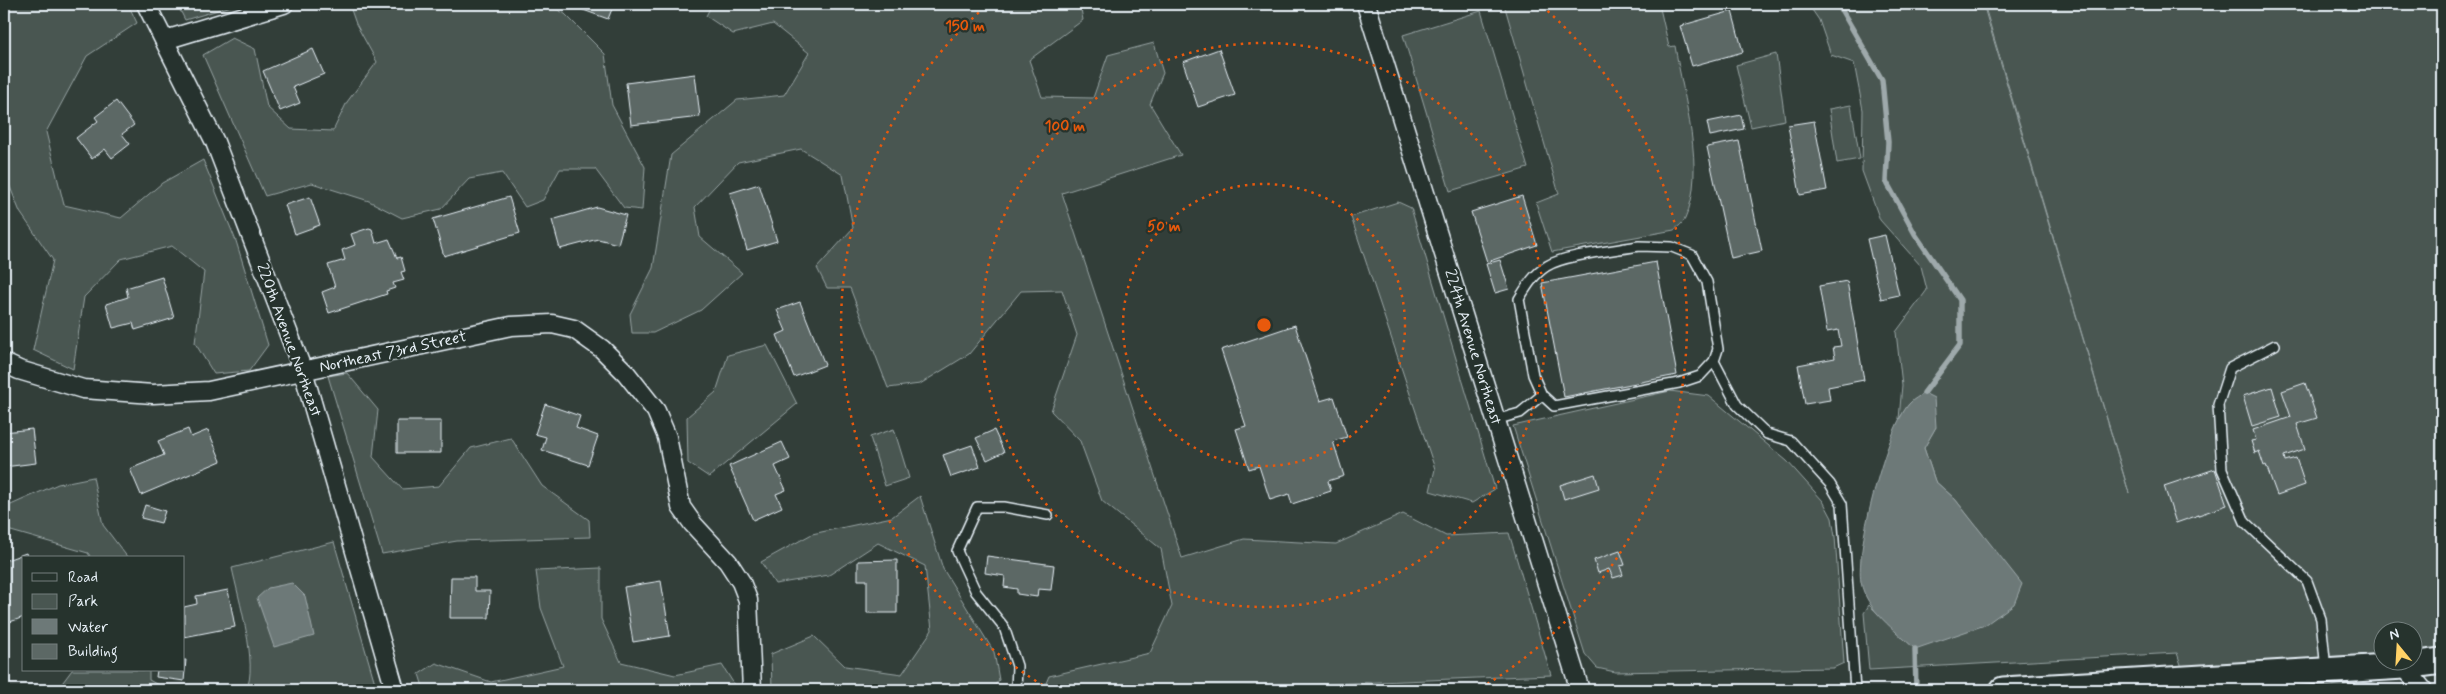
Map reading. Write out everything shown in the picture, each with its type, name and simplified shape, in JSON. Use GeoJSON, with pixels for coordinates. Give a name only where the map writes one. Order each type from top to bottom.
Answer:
{"type":"FeatureCollection","features":[{"type":"Feature","properties":{"kind":"street","name":"220th Avenue Northeast"},"geometry":{"type":"LineString","coordinates":[[146,4],[215,142],[303,371],[395,690]]}},
{"type":"Feature","properties":{"kind":"street"},"geometry":{"type":"LineString","coordinates":[[164,40],[284,4]]}},
{"type":"Feature","properties":{"kind":"street","name":"224th Avenue Northeast"},"geometry":{"type":"LineString","coordinates":[[1366,4],[1580,690]]}},
{"type":"Feature","properties":{"kind":"street","name":"Northeast 73rd Street"},"geometry":{"type":"LineString","coordinates":[[4,363],[19,370],[83,389],[153,394],[209,392],[511,326],[552,324],[574,329],[602,349],[626,373],[656,411],[667,437],[681,507],[693,524],[728,562],[741,582],[748,600],[752,690]]}},
{"type":"Feature","properties":{"kind":"street"},"geometry":{"type":"LineString","coordinates":[[2424,663],[2442,661]]}},
{"type":"Feature","properties":{"kind":"street"},"geometry":{"type":"LineString","coordinates":[[2004,690],[2251,679],[2374,668]]}},
{"type":"Feature","properties":{"kind":"street"},"geometry":{"type":"LineString","coordinates":[[2409,672],[2423,690]]}},
{"type":"Feature","properties":{"kind":"lane"},"geometry":{"type":"LineString","coordinates":[[1639,246],[1672,247],[1692,254],[1707,282],[1718,349],[1714,361],[1700,376],[1679,383],[1554,406],[1542,395],[1533,375],[1519,299],[1531,280],[1548,265],[1572,258],[1639,246]]}},
{"type":"Feature","properties":{"kind":"lane"},"geometry":{"type":"LineString","coordinates":[[2275,345],[2230,368],[2218,405],[2222,469],[2245,522],[2307,580],[2321,619],[2326,671]]}},
{"type":"Feature","properties":{"kind":"lane"},"geometry":{"type":"LineString","coordinates":[[1714,361],[1737,406],[1767,434],[1791,441],[1830,484],[1842,504],[1855,690]]}},
{"type":"Feature","properties":{"kind":"lane"},"geometry":{"type":"LineString","coordinates":[[1495,420],[1520,413],[1542,395]]}},
{"type":"Feature","properties":{"kind":"lane"},"geometry":{"type":"LineString","coordinates":[[1016,690],[1017,666],[1004,627],[976,592],[957,551],[976,507],[1004,507],[1048,515]]}},
{"type":"Feature","properties":{"kind":"green space"},"geometry":{"type":"Polygon","coordinates":[[[4,4],[128,4],[137,23],[87,56],[46,132],[64,205],[121,218],[162,183],[203,160],[236,241],[268,345],[249,371],[214,374],[195,343],[204,272],[172,246],[121,259],[84,297],[73,369],[33,350],[53,260],[20,212],[4,172],[4,4]]]}},
{"type":"Feature","properties":{"kind":"green space"},"geometry":{"type":"Polygon","coordinates":[[[177,4],[238,4],[185,20],[177,4]]]}},
{"type":"Feature","properties":{"kind":"green space"},"geometry":{"type":"Polygon","coordinates":[[[349,4],[548,4],[565,14],[605,54],[612,105],[645,167],[642,210],[624,208],[595,169],[560,169],[543,200],[525,207],[502,173],[469,179],[441,209],[402,218],[369,201],[312,183],[265,196],[203,55],[232,38],[255,49],[267,107],[291,129],[333,131],[347,102],[377,62],[356,24],[349,4]]]}},
{"type":"Feature","properties":{"kind":"green space"},"geometry":{"type":"Polygon","coordinates":[[[712,4],[1080,4],[1083,20],[1029,60],[1042,97],[1093,98],[1108,55],[1154,43],[1163,73],[1150,104],[1181,155],[1062,193],[1182,558],[1244,539],[1336,544],[1403,514],[1446,536],[1509,533],[1551,675],[1181,690],[1043,690],[1049,676],[1150,653],[1172,606],[1161,549],[1102,501],[1080,441],[1051,411],[1077,335],[1062,290],[1021,291],[969,354],[920,384],[888,388],[850,288],[827,288],[817,268],[853,228],[843,175],[801,149],[738,162],[695,207],[700,237],[742,273],[701,310],[653,333],[632,333],[630,314],[653,268],[671,155],[737,100],[784,95],[809,53],[773,24],[733,34],[706,16],[712,4]]]}},
{"type":"Feature","properties":{"kind":"green space"},"geometry":{"type":"Polygon","coordinates":[[[1504,4],[1659,4],[1669,47],[1675,46],[1694,156],[1694,179],[1691,200],[1685,219],[1674,230],[1552,252],[1536,203],[1559,194],[1504,4]]]}},
{"type":"Feature","properties":{"kind":"green space"},"geometry":{"type":"Polygon","coordinates":[[[1808,4],[1983,4],[2129,493],[1984,4],[2442,4],[2442,661],[2424,662],[2424,622],[2374,622],[2374,666],[2186,679],[2177,653],[1869,670],[1864,613],[1869,605],[1915,649],[1985,538],[1955,499],[1935,481],[1924,448],[1936,427],[1909,404],[1899,419],[1902,385],[1896,332],[1927,290],[1921,266],[1880,220],[1862,171],[1863,110],[1854,63],[1831,55],[1819,20],[1808,4]]]}},
{"type":"Feature","properties":{"kind":"green space"},"geometry":{"type":"Polygon","coordinates":[[[1481,11],[1528,168],[1450,191],[1403,35],[1481,11]]]}},
{"type":"Feature","properties":{"kind":"green space"},"geometry":{"type":"Polygon","coordinates":[[[1776,54],[1785,120],[1751,127],[1736,65],[1776,54]]]}},
{"type":"Feature","properties":{"kind":"green space"},"geometry":{"type":"Polygon","coordinates":[[[1851,105],[1860,159],[1837,163],[1829,109],[1851,105]]]}},
{"type":"Feature","properties":{"kind":"green space"},"geometry":{"type":"Polygon","coordinates":[[[1398,202],[1411,208],[1495,489],[1472,503],[1430,491],[1435,469],[1351,217],[1398,202]]]}},
{"type":"Feature","properties":{"kind":"green space"},"geometry":{"type":"Polygon","coordinates":[[[767,345],[797,404],[709,477],[688,463],[687,417],[716,392],[728,355],[767,345]]]}},
{"type":"Feature","properties":{"kind":"green space"},"geometry":{"type":"Polygon","coordinates":[[[347,373],[378,410],[373,457],[402,489],[439,486],[471,448],[511,438],[542,486],[589,520],[590,537],[457,541],[382,554],[328,376],[347,373]]]}},
{"type":"Feature","properties":{"kind":"green space"},"geometry":{"type":"Polygon","coordinates":[[[1670,391],[1709,396],[1787,461],[1823,501],[1832,518],[1835,537],[1844,663],[1833,668],[1615,672],[1597,668],[1585,654],[1513,426],[1670,391]]]}},
{"type":"Feature","properties":{"kind":"green space"},"geometry":{"type":"Polygon","coordinates":[[[894,429],[909,478],[885,486],[870,437],[894,429]]]}},
{"type":"Feature","properties":{"kind":"green space"},"geometry":{"type":"Polygon","coordinates":[[[93,477],[103,525],[126,556],[90,556],[88,553],[11,531],[4,535],[4,508],[58,484],[93,477]]]}},
{"type":"Feature","properties":{"kind":"green space"},"geometry":{"type":"Polygon","coordinates":[[[920,496],[943,569],[994,652],[999,680],[991,690],[772,690],[771,654],[814,636],[845,666],[902,674],[932,630],[925,566],[878,543],[829,575],[775,584],[761,562],[812,534],[892,517],[920,496]]]}},
{"type":"Feature","properties":{"kind":"green space"},"geometry":{"type":"Polygon","coordinates":[[[334,542],[377,690],[246,690],[250,665],[249,648],[232,568],[334,542]]]}},
{"type":"Feature","properties":{"kind":"green space"},"geometry":{"type":"Polygon","coordinates":[[[601,568],[601,619],[621,662],[675,675],[722,665],[734,684],[734,690],[424,690],[419,674],[436,663],[491,682],[563,666],[541,608],[536,571],[601,568]]]}},
{"type":"Feature","properties":{"kind":"green space"},"geometry":{"type":"Polygon","coordinates":[[[70,672],[149,672],[149,680],[167,690],[57,690],[70,672]]]}},
{"type":"Feature","properties":{"kind":"green space"},"geometry":{"type":"Polygon","coordinates":[[[2356,682],[2391,687],[2394,690],[2306,690],[2356,682]]]}},
{"type":"Feature","properties":{"kind":"water"},"geometry":{"type":"Polygon","coordinates":[[[1924,393],[1934,398],[1936,427],[1924,448],[1935,481],[1955,499],[2022,584],[2014,604],[1985,625],[1915,649],[1882,619],[1869,602],[1861,582],[1860,566],[1874,490],[1891,438],[1900,417],[1909,404],[1924,393]]]}},
{"type":"Feature","properties":{"kind":"water"},"geometry":{"type":"Polygon","coordinates":[[[292,583],[305,596],[314,636],[274,647],[257,598],[268,588],[292,583]]]}},
{"type":"Feature","properties":{"kind":"building"},"geometry":{"type":"Polygon","coordinates":[[[577,4],[614,4],[608,19],[575,7],[577,4]]]}},
{"type":"Feature","properties":{"kind":"building"},"geometry":{"type":"Polygon","coordinates":[[[1732,11],[1743,52],[1692,66],[1680,26],[1732,11]]]}},
{"type":"Feature","properties":{"kind":"building"},"geometry":{"type":"Polygon","coordinates":[[[313,49],[324,74],[293,87],[300,103],[280,111],[263,71],[313,49]]]}},
{"type":"Feature","properties":{"kind":"building"},"geometry":{"type":"Polygon","coordinates":[[[1219,49],[1235,95],[1198,107],[1183,62],[1219,49]]]}},
{"type":"Feature","properties":{"kind":"building"},"geometry":{"type":"Polygon","coordinates":[[[695,74],[700,117],[631,125],[626,83],[695,74]]]}},
{"type":"Feature","properties":{"kind":"building"},"geometry":{"type":"Polygon","coordinates":[[[116,101],[134,125],[122,134],[130,144],[112,158],[105,149],[92,159],[76,138],[98,121],[95,117],[116,101]]]}},
{"type":"Feature","properties":{"kind":"building"},"geometry":{"type":"Polygon","coordinates":[[[1741,115],[1744,129],[1710,136],[1707,122],[1741,115]]]}},
{"type":"Feature","properties":{"kind":"building"},"geometry":{"type":"Polygon","coordinates":[[[1814,121],[1827,190],[1800,195],[1788,125],[1814,121]]]}},
{"type":"Feature","properties":{"kind":"building"},"geometry":{"type":"Polygon","coordinates":[[[1739,141],[1762,251],[1731,258],[1707,147],[1739,141]]]}},
{"type":"Feature","properties":{"kind":"building"},"geometry":{"type":"Polygon","coordinates":[[[759,184],[777,241],[747,250],[730,193],[759,184]]]}},
{"type":"Feature","properties":{"kind":"building"},"geometry":{"type":"Polygon","coordinates":[[[1522,196],[1537,245],[1487,262],[1471,212],[1522,196]]]}},
{"type":"Feature","properties":{"kind":"building"},"geometry":{"type":"Polygon","coordinates":[[[310,197],[320,225],[295,234],[285,205],[310,197]]]}},
{"type":"Feature","properties":{"kind":"building"},"geometry":{"type":"Polygon","coordinates":[[[509,197],[520,233],[444,256],[433,219],[509,197]]]}},
{"type":"Feature","properties":{"kind":"building"},"geometry":{"type":"Polygon","coordinates":[[[597,207],[626,215],[618,244],[598,239],[560,249],[552,220],[597,207]]]}},
{"type":"Feature","properties":{"kind":"building"},"geometry":{"type":"Polygon","coordinates":[[[369,228],[372,229],[376,243],[389,239],[397,258],[401,257],[405,271],[401,272],[404,280],[393,283],[395,288],[386,291],[387,294],[329,313],[322,292],[335,287],[328,265],[345,260],[342,250],[355,245],[351,234],[369,228]]]}},
{"type":"Feature","properties":{"kind":"building"},"geometry":{"type":"Polygon","coordinates":[[[1885,235],[1899,295],[1881,299],[1867,239],[1885,235]]]}},
{"type":"Feature","properties":{"kind":"building"},"geometry":{"type":"Polygon","coordinates":[[[1500,260],[1509,289],[1495,293],[1486,264],[1500,260]]]}},
{"type":"Feature","properties":{"kind":"building"},"geometry":{"type":"Polygon","coordinates":[[[1656,262],[1677,375],[1564,397],[1542,283],[1656,262]]]}},
{"type":"Feature","properties":{"kind":"building"},"geometry":{"type":"Polygon","coordinates":[[[162,277],[174,318],[135,330],[133,323],[113,328],[106,304],[128,297],[126,288],[162,277]]]}},
{"type":"Feature","properties":{"kind":"building"},"geometry":{"type":"Polygon","coordinates":[[[1847,281],[1864,380],[1828,387],[1830,400],[1805,404],[1798,365],[1835,358],[1833,347],[1841,346],[1838,330],[1827,332],[1819,286],[1847,281]]]}},
{"type":"Feature","properties":{"kind":"building"},"geometry":{"type":"Polygon","coordinates":[[[800,302],[825,365],[794,377],[777,335],[786,331],[777,310],[800,302]]]}},
{"type":"Feature","properties":{"kind":"building"},"geometry":{"type":"Polygon","coordinates":[[[1295,325],[1320,401],[1334,397],[1347,437],[1333,441],[1344,476],[1328,481],[1331,491],[1292,504],[1289,494],[1270,500],[1259,466],[1249,469],[1236,429],[1246,426],[1221,350],[1295,325]]]}},
{"type":"Feature","properties":{"kind":"building"},"geometry":{"type":"Polygon","coordinates":[[[2305,383],[2317,418],[2297,424],[2305,449],[2284,456],[2285,461],[2296,458],[2305,485],[2277,495],[2259,451],[2255,453],[2251,441],[2256,440],[2253,430],[2291,417],[2282,391],[2305,383]]]}},
{"type":"Feature","properties":{"kind":"building"},"geometry":{"type":"Polygon","coordinates":[[[2272,387],[2281,417],[2252,426],[2243,396],[2272,387]]]}},
{"type":"Feature","properties":{"kind":"building"},"geometry":{"type":"Polygon","coordinates":[[[545,404],[580,416],[576,428],[598,436],[588,465],[542,450],[546,437],[535,434],[545,404]]]}},
{"type":"Feature","properties":{"kind":"building"},"geometry":{"type":"Polygon","coordinates":[[[397,421],[441,421],[441,453],[397,453],[397,421]]]}},
{"type":"Feature","properties":{"kind":"building"},"geometry":{"type":"Polygon","coordinates":[[[32,429],[36,463],[4,467],[4,432],[32,429]]]}},
{"type":"Feature","properties":{"kind":"building"},"geometry":{"type":"Polygon","coordinates":[[[188,429],[191,437],[208,430],[221,461],[141,495],[130,469],[164,455],[158,441],[188,429]]]}},
{"type":"Feature","properties":{"kind":"building"},"geometry":{"type":"Polygon","coordinates":[[[994,430],[1004,452],[987,460],[976,438],[994,430]]]}},
{"type":"Feature","properties":{"kind":"building"},"geometry":{"type":"Polygon","coordinates":[[[782,442],[790,459],[775,466],[786,490],[776,494],[782,507],[753,520],[729,466],[782,442]]]}},
{"type":"Feature","properties":{"kind":"building"},"geometry":{"type":"Polygon","coordinates":[[[972,445],[980,467],[951,477],[943,455],[972,445]]]}},
{"type":"Feature","properties":{"kind":"building"},"geometry":{"type":"Polygon","coordinates":[[[2215,469],[2227,505],[2176,523],[2164,486],[2215,469]]]}},
{"type":"Feature","properties":{"kind":"building"},"geometry":{"type":"Polygon","coordinates":[[[1595,474],[1599,488],[1564,499],[1560,485],[1595,474]]]}},
{"type":"Feature","properties":{"kind":"building"},"geometry":{"type":"Polygon","coordinates":[[[145,505],[165,511],[161,523],[141,518],[145,505]]]}},
{"type":"Feature","properties":{"kind":"building"},"geometry":{"type":"Polygon","coordinates":[[[1620,551],[1625,565],[1620,566],[1623,575],[1613,578],[1609,569],[1598,573],[1594,560],[1620,551]]]}},
{"type":"Feature","properties":{"kind":"building"},"geometry":{"type":"Polygon","coordinates":[[[26,553],[27,556],[22,556],[22,618],[7,623],[4,613],[4,584],[7,583],[4,573],[4,561],[26,553]]]}},
{"type":"Feature","properties":{"kind":"building"},"geometry":{"type":"Polygon","coordinates":[[[987,556],[1054,565],[1051,590],[1038,589],[1037,597],[1017,594],[1017,589],[1004,587],[1005,576],[985,573],[987,556]]]}},
{"type":"Feature","properties":{"kind":"building"},"geometry":{"type":"Polygon","coordinates":[[[897,560],[897,613],[867,613],[867,580],[858,580],[858,561],[897,560]]]}},
{"type":"Feature","properties":{"kind":"building"},"geometry":{"type":"Polygon","coordinates":[[[451,577],[475,577],[475,591],[490,591],[489,618],[450,618],[451,577]]]}},
{"type":"Feature","properties":{"kind":"building"},"geometry":{"type":"Polygon","coordinates":[[[661,581],[670,636],[633,642],[624,587],[661,581]]]}},
{"type":"Feature","properties":{"kind":"building"},"geometry":{"type":"Polygon","coordinates":[[[228,590],[235,627],[185,637],[185,607],[197,604],[196,596],[228,590]]]}},
{"type":"Feature","properties":{"kind":"building"},"geometry":{"type":"Polygon","coordinates":[[[157,672],[185,672],[184,681],[156,677],[157,672]]]}},
{"type":"Feature","properties":{"kind":"waterway"},"geometry":{"type":"LineString","coordinates":[[1838,4],[1882,80],[1888,142],[1886,181],[1915,234],[1960,300],[1960,345],[1924,393]]}},
{"type":"Feature","properties":{"kind":"waterway"},"geometry":{"type":"LineString","coordinates":[[1915,649],[1916,690]]}}]}
